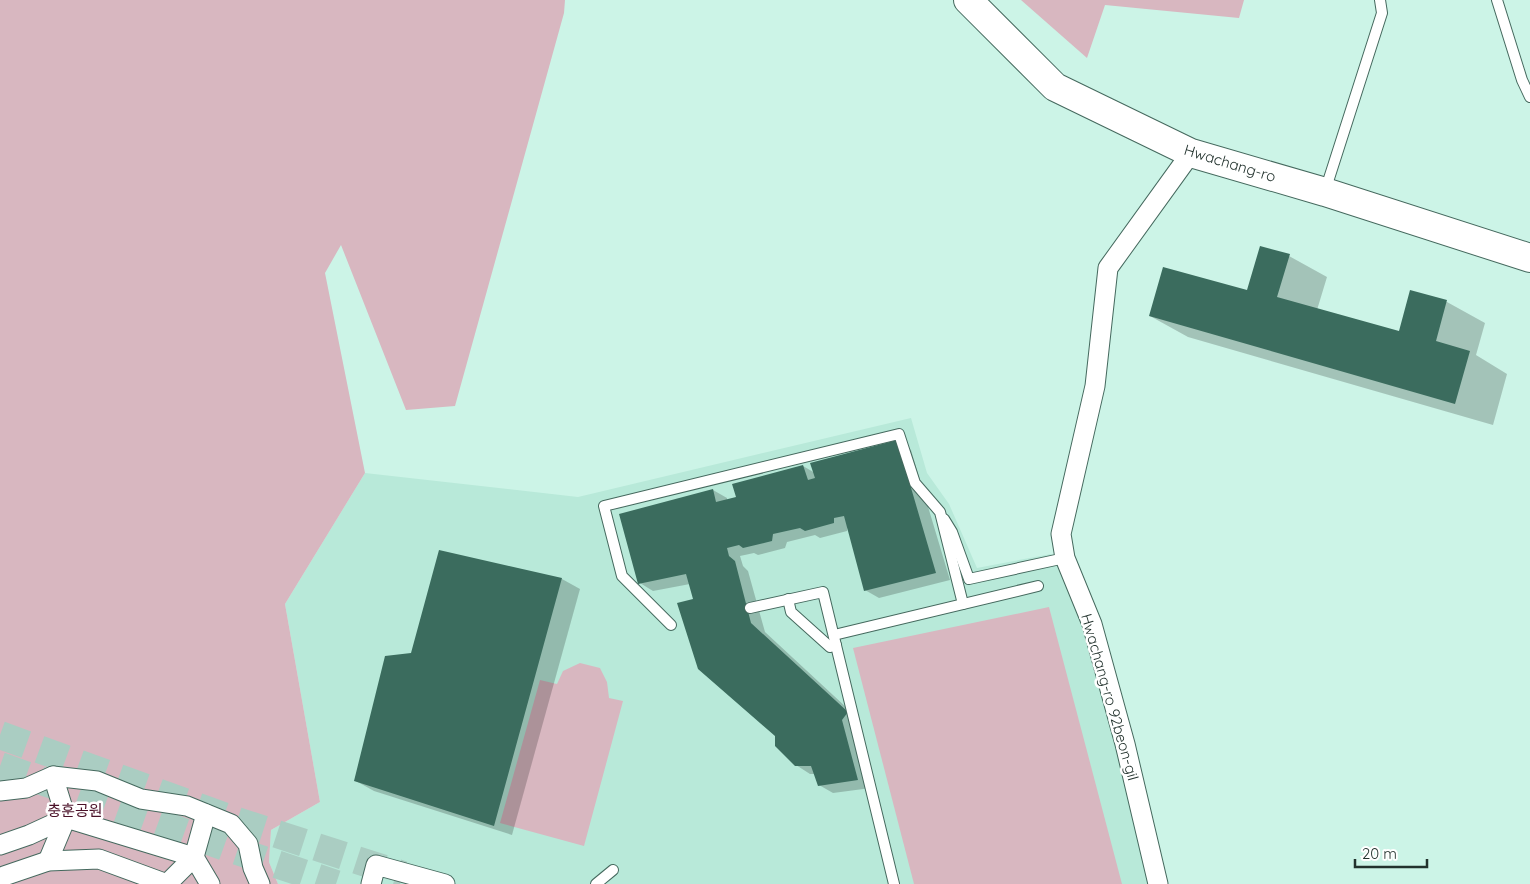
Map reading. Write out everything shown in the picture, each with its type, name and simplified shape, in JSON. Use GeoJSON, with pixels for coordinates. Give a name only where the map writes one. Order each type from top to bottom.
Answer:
{"type":"FeatureCollection","features":[{"type":"Feature","properties":{"kind":"street","name":"Hwachang-ro"},"geometry":{"type":"LineString","coordinates":[[968,0],[1055,87],[1190,153],[1325,192],[1530,258]]}},
{"type":"Feature","properties":{"kind":"street","name":"Hwachang-ro 92beon-gil"},"geometry":{"type":"LineString","coordinates":[[1158,884],[1125,744],[1092,624],[1065,558],[1061,534],[1095,386],[1108,268],[1190,153]]}},
{"type":"Feature","properties":{"kind":"street"},"geometry":{"type":"LineString","coordinates":[[0,791],[26,788],[53,776],[97,781],[141,799],[187,806],[231,824],[248,844],[253,868],[260,884]]}},
{"type":"Feature","properties":{"kind":"street"},"geometry":{"type":"LineString","coordinates":[[48,861],[66,818],[53,776]]}},
{"type":"Feature","properties":{"kind":"street"},"geometry":{"type":"LineString","coordinates":[[0,880],[4,876],[48,861],[99,858],[167,884],[194,857],[206,814]]}},
{"type":"Feature","properties":{"kind":"street"},"geometry":{"type":"LineString","coordinates":[[0,845],[29,835],[66,818],[194,857],[210,884]]}},
{"type":"Feature","properties":{"kind":"street"},"geometry":{"type":"LineString","coordinates":[[371,884],[376,865],[446,884]]}},
{"type":"Feature","properties":{"kind":"lane"},"geometry":{"type":"LineString","coordinates":[[1325,192],[1382,13],[1380,0]]}},
{"type":"Feature","properties":{"kind":"lane"},"geometry":{"type":"LineString","coordinates":[[1497,0],[1522,80],[1530,97]]}},
{"type":"Feature","properties":{"kind":"lane"},"geometry":{"type":"LineString","coordinates":[[671,625],[622,576],[604,506],[899,434],[915,483],[940,512],[952,532],[969,579],[1065,558]]}},
{"type":"Feature","properties":{"kind":"lane"},"geometry":{"type":"LineString","coordinates":[[940,512],[963,604]]}},
{"type":"Feature","properties":{"kind":"lane"},"geometry":{"type":"LineString","coordinates":[[788,599],[791,612],[830,647],[835,640],[963,604],[1038,586]]}},
{"type":"Feature","properties":{"kind":"lane"},"geometry":{"type":"LineString","coordinates":[[750,608],[823,592],[894,884]]}},
{"type":"Feature","properties":{"kind":"lane"},"geometry":{"type":"LineString","coordinates":[[596,884],[613,870]]}},
{"type":"Feature","properties":{"kind":"shaded area"},"geometry":{"type":"Polygon","coordinates":[[[911,418],[927,473],[949,504],[977,568],[1051,554],[1059,558],[1087,623],[1158,884],[278,884],[269,862],[271,830],[320,802],[285,604],[365,473],[578,497],[911,418]]]}},
{"type":"Feature","properties":{"kind":"green space","name":"충훈공원"},"geometry":{"type":"Polygon","coordinates":[[[0,0],[565,0],[564,13],[455,406],[406,410],[341,245],[325,273],[365,473],[285,604],[320,802],[271,830],[269,862],[278,884],[0,884],[0,0]]]}},
{"type":"Feature","properties":{"kind":"green space"},"geometry":{"type":"Polygon","coordinates":[[[1021,0],[1244,0],[1239,18],[1105,5],[1087,58],[1021,0]]]}},
{"type":"Feature","properties":{"kind":"green space"},"geometry":{"type":"Polygon","coordinates":[[[1049,607],[1122,884],[914,884],[853,648],[1049,607]]]}},
{"type":"Feature","properties":{"kind":"green space"},"geometry":{"type":"Polygon","coordinates":[[[580,663],[600,668],[607,682],[609,698],[623,701],[584,846],[500,823],[540,680],[557,684],[563,671],[580,663]]]}},
{"type":"Feature","properties":{"kind":"building"},"geometry":{"type":"Polygon","coordinates":[[[1260,246],[1290,254],[1277,297],[1399,331],[1410,290],[1447,300],[1436,341],[1470,351],[1455,404],[1149,316],[1163,267],[1247,290],[1260,246]]]}},
{"type":"Feature","properties":{"kind":"building"},"geometry":{"type":"Polygon","coordinates":[[[897,440],[936,573],[864,591],[844,516],[834,518],[834,523],[805,531],[800,528],[773,534],[772,541],[743,548],[739,545],[727,548],[729,556],[735,561],[751,623],[848,712],[842,720],[858,780],[818,786],[811,766],[795,766],[775,746],[775,736],[698,669],[677,603],[693,599],[686,574],[638,584],[619,514],[713,489],[716,502],[736,497],[732,484],[803,465],[808,480],[815,478],[810,463],[897,440]]]}},
{"type":"Feature","properties":{"kind":"building"},"geometry":{"type":"Polygon","coordinates":[[[439,550],[562,578],[494,826],[354,781],[385,656],[411,653],[439,550]]]}},
{"type":"Feature","properties":{"kind":"tunnel"},"geometry":{"type":"LineString","coordinates":[[0,735],[237,821],[403,875]]}},
{"type":"Feature","properties":{"kind":"tunnel"},"geometry":{"type":"LineString","coordinates":[[0,766],[228,848],[336,884]]}}]}
